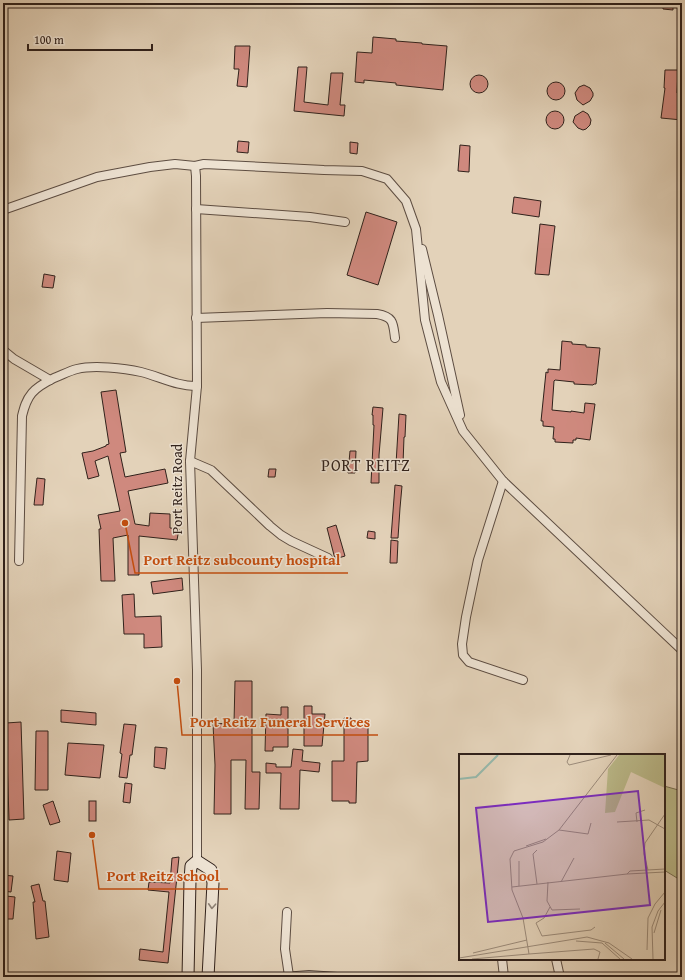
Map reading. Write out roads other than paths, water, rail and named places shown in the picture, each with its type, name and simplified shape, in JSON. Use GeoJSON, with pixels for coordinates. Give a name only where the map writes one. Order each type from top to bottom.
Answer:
{"type":"FeatureCollection","features":[{"type":"Feature","properties":{"kind":"main road","name":"Port Reitz Road"},"geometry":{"type":"LineString","coordinates":[[188,977],[191,866],[197,861]]}},
{"type":"Feature","properties":{"kind":"main road"},"geometry":{"type":"LineString","coordinates":[[197,861],[211,870],[213,883],[208,977]]}},
{"type":"Feature","properties":{"kind":"street"},"geometry":{"type":"LineString","coordinates":[[3,210],[97,177],[175,164],[195,166],[204,164],[362,171],[387,179],[406,201],[416,229],[438,315],[463,431]]}},
{"type":"Feature","properties":{"kind":"street","name":"Port Reitz Road"},"geometry":{"type":"LineString","coordinates":[[195,166],[196,386],[190,461],[197,670],[197,861]]}},
{"type":"Feature","properties":{"kind":"street"},"geometry":{"type":"LineString","coordinates":[[196,209],[310,217],[345,222]]}},
{"type":"Feature","properties":{"kind":"street"},"geometry":{"type":"LineString","coordinates":[[416,229],[425,320],[441,382],[463,431],[503,482],[682,650]]}},
{"type":"Feature","properties":{"kind":"street"},"geometry":{"type":"LineString","coordinates":[[196,318],[327,313],[377,314],[390,318],[395,338]]}},
{"type":"Feature","properties":{"kind":"street"},"geometry":{"type":"LineString","coordinates":[[3,350],[14,359],[50,380]]}},
{"type":"Feature","properties":{"kind":"street"},"geometry":{"type":"LineString","coordinates":[[19,561],[22,416],[31,394],[50,380],[66,373],[77,369],[97,368],[140,372],[183,385],[196,386]]}},
{"type":"Feature","properties":{"kind":"street"},"geometry":{"type":"LineString","coordinates":[[190,461],[211,470],[281,535],[328,558]]}},
{"type":"Feature","properties":{"kind":"street"},"geometry":{"type":"LineString","coordinates":[[503,482],[478,560],[466,617],[462,655],[469,662],[523,680]]}},
{"type":"Feature","properties":{"kind":"street"},"geometry":{"type":"LineString","coordinates":[[287,912],[285,949],[286,977],[309,975],[337,977]]}},
{"type":"Feature","properties":{"kind":"street"},"geometry":{"type":"LineString","coordinates":[[502,960],[504,977]]}},
{"type":"Feature","properties":{"kind":"street"},"geometry":{"type":"LineString","coordinates":[[556,960],[560,977]]}},
{"type":"Feature","properties":{"kind":"place","name":"Port Reitz subcounty hospital"},"geometry":{"type":"Point","coordinates":[125,523]}},
{"type":"Feature","properties":{"kind":"place","name":"Port Reitz Funeral Services"},"geometry":{"type":"Point","coordinates":[177,681]}},
{"type":"Feature","properties":{"kind":"place","name":"Port Reitz school"},"geometry":{"type":"Point","coordinates":[92,835]}},
{"type":"Feature","properties":{"kind":"district","name":"PORT REITZ"},"geometry":{"type":"Point","coordinates":[366,465]}}]}
